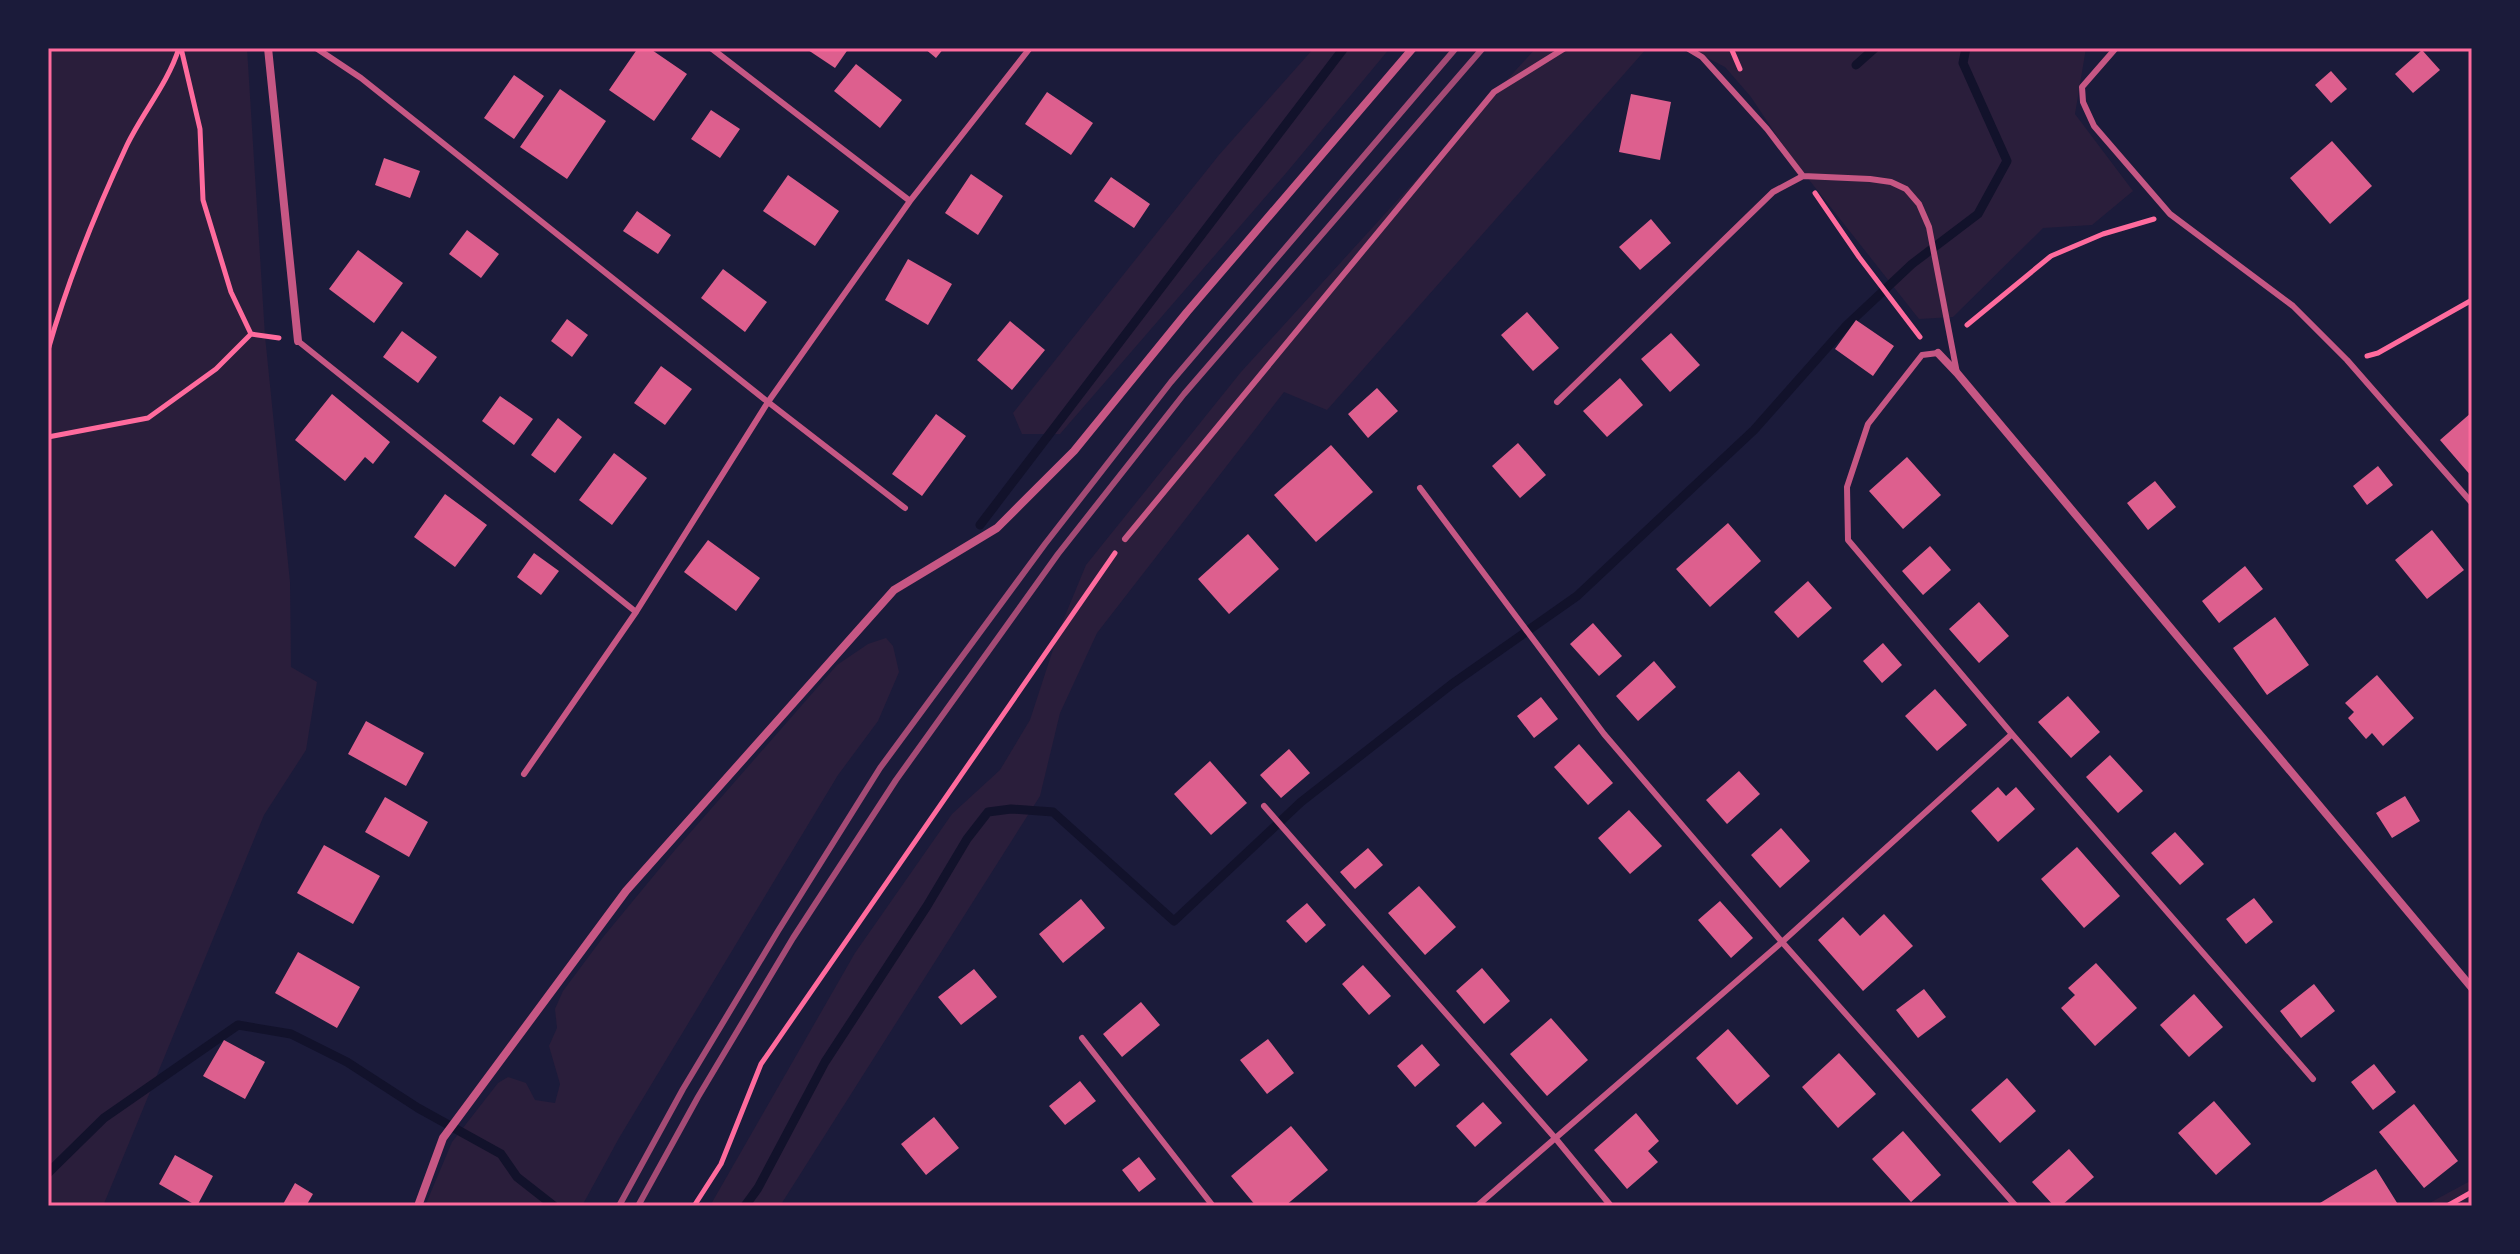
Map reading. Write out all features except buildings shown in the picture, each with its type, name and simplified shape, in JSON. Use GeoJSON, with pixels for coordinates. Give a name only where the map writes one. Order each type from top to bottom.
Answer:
{"type":"FeatureCollection","features":[{"type":"Feature","properties":{"kind":"street"},"geometry":{"type":"LineString","coordinates":[[268,48],[298,341]]}},
{"type":"Feature","properties":{"kind":"street"},"geometry":{"type":"LineString","coordinates":[[418,1206],[443,1138],[626,891],[894,590],[997,528],[1074,451],[1187,312],[1413,48]]}},
{"type":"Feature","properties":{"kind":"street"},"geometry":{"type":"LineString","coordinates":[[1938,353],[2472,988]]}},
{"type":"Feature","properties":{"kind":"lane"},"geometry":{"type":"LineString","coordinates":[[316,48],[361,78],[905,508]]}},
{"type":"Feature","properties":{"kind":"lane"},"geometry":{"type":"LineString","coordinates":[[711,48],[910,201]]}},
{"type":"Feature","properties":{"kind":"lane"},"geometry":{"type":"LineString","coordinates":[[524,774],[636,612],[768,402],[910,201],[1030,48]]}},
{"type":"Feature","properties":{"kind":"lane"},"geometry":{"type":"LineString","coordinates":[[1125,539],[1494,92],[1565,48]]}},
{"type":"Feature","properties":{"kind":"lane"},"geometry":{"type":"LineString","coordinates":[[1687,48],[1702,57],[1758,118],[1803,176]]}},
{"type":"Feature","properties":{"kind":"lane"},"geometry":{"type":"LineString","coordinates":[[2116,48],[2082,87],[2083,102],[2094,126],[2170,214],[2293,306],[2347,360],[2472,503]]}},
{"type":"Feature","properties":{"kind":"lane"},"geometry":{"type":"LineString","coordinates":[[1557,402],[1773,192],[1803,176],[1891,182],[1906,189],[1919,204],[1936,256],[1957,373]]}},
{"type":"Feature","properties":{"kind":"lane"},"geometry":{"type":"LineString","coordinates":[[298,341],[636,612]]}},
{"type":"Feature","properties":{"kind":"lane"},"geometry":{"type":"LineString","coordinates":[[1938,353],[1922,355],[1868,424],[1847,487],[1848,540],[2012,734],[2313,1079]]}},
{"type":"Feature","properties":{"kind":"lane"},"geometry":{"type":"LineString","coordinates":[[1420,488],[1604,734],[1782,942],[2016,1206]]}},
{"type":"Feature","properties":{"kind":"lane"},"geometry":{"type":"LineString","coordinates":[[1477,1206],[1782,942],[2012,734]]}},
{"type":"Feature","properties":{"kind":"lane"},"geometry":{"type":"LineString","coordinates":[[1264,806],[1611,1206]]}},
{"type":"Feature","properties":{"kind":"lane"},"geometry":{"type":"LineString","coordinates":[[1082,1038],[1213,1206]]}},
{"type":"Feature","properties":{"kind":"path"},"geometry":{"type":"LineString","coordinates":[[180,48],[200,129],[203,200],[231,292],[251,334]]}},
{"type":"Feature","properties":{"kind":"path"},"geometry":{"type":"LineString","coordinates":[[48,350],[64,294],[128,143],[180,48]]}},
{"type":"Feature","properties":{"kind":"path"},"geometry":{"type":"LineString","coordinates":[[1803,176],[1923,341]]}},
{"type":"Feature","properties":{"kind":"path"},"geometry":{"type":"LineString","coordinates":[[1951,339],[2051,256],[2103,234],[2170,214]]}},
{"type":"Feature","properties":{"kind":"path"},"geometry":{"type":"LineString","coordinates":[[2347,360],[2378,353],[2472,300]]}},
{"type":"Feature","properties":{"kind":"path"},"geometry":{"type":"LineString","coordinates":[[251,334],[298,341]]}},
{"type":"Feature","properties":{"kind":"path"},"geometry":{"type":"LineString","coordinates":[[48,437],[148,418],[216,369],[251,334]]}},
{"type":"Feature","properties":{"kind":"path"},"geometry":{"type":"LineString","coordinates":[[694,1206],[721,1164],[761,1064],[1125,539]]}},
{"type":"Feature","properties":{"kind":"path"},"geometry":{"type":"LineString","coordinates":[[2447,1206],[2472,1192]]}},
{"type":"Feature","properties":{"kind":"shaded area"},"geometry":{"type":"Polygon","coordinates":[[[48,48],[247,48],[265,336],[290,582],[291,667],[317,682],[306,750],[264,815],[103,1206],[48,1206],[48,48]]]}},
{"type":"Feature","properties":{"kind":"shaded area"},"geometry":{"type":"Polygon","coordinates":[[[1314,48],[1390,48],[1060,434],[1022,434],[1013,413],[1219,155],[1314,48]]]}},
{"type":"Feature","properties":{"kind":"shaded area"},"geometry":{"type":"Polygon","coordinates":[[[1536,48],[1647,48],[1327,410],[1284,392],[1097,633],[1060,713],[1040,796],[780,1206],[710,1206],[855,953],[952,814],[1000,770],[1030,720],[1060,628],[1086,565],[1241,372],[1536,48]]]}},
{"type":"Feature","properties":{"kind":"shaded area"},"geometry":{"type":"Polygon","coordinates":[[[1688,48],[2086,48],[2075,114],[2133,191],[2092,225],[2043,228],[1953,317],[1919,319],[1791,157],[1751,97],[1725,67],[1688,48]]]}},
{"type":"Feature","properties":{"kind":"shaded area"},"geometry":{"type":"Polygon","coordinates":[[[886,638],[893,646],[899,672],[878,721],[838,775],[619,1138],[582,1206],[425,1206],[452,1142],[498,1083],[508,1077],[526,1083],[535,1100],[555,1103],[560,1084],[549,1046],[557,1028],[555,1009],[563,991],[675,850],[837,665],[868,644],[886,638]]]}},
{"type":"Feature","properties":{"kind":"shaded area"},"geometry":{"type":"Polygon","coordinates":[[[2472,1180],[2472,1206],[2424,1206],[2472,1180]]]}},
{"type":"Feature","properties":{"kind":"waterway"},"geometry":{"type":"LineString","coordinates":[[980,525],[1344,48]]}},
{"type":"Feature","properties":{"kind":"waterway"},"geometry":{"type":"LineString","coordinates":[[1856,65],[1875,48]]}},
{"type":"Feature","properties":{"kind":"waterway"},"geometry":{"type":"LineString","coordinates":[[745,1206],[758,1188],[825,1062],[967,839],[988,812],[1011,809],[1053,812],[1174,921],[1301,802],[1452,684],[1577,596],[1754,430],[1847,325],[1912,264],[1978,214],[2007,161],[1963,63],[1966,48]]}},
{"type":"Feature","properties":{"kind":"waterway"},"geometry":{"type":"LineString","coordinates":[[48,1173],[104,1118],[238,1025],[291,1034],[347,1062],[418,1108],[501,1154],[517,1177],[554,1206]]}},
{"type":"Feature","properties":{"kind":"railway"},"geometry":{"type":"LineString","coordinates":[[619,1206],[683,1089],[880,768],[1045,544],[1171,382],[1456,48]]}},
{"type":"Feature","properties":{"kind":"railway"},"geometry":{"type":"LineString","coordinates":[[638,1206],[698,1097],[793,938],[896,780],[1058,554],[1184,394],[1483,48]]}}]}
